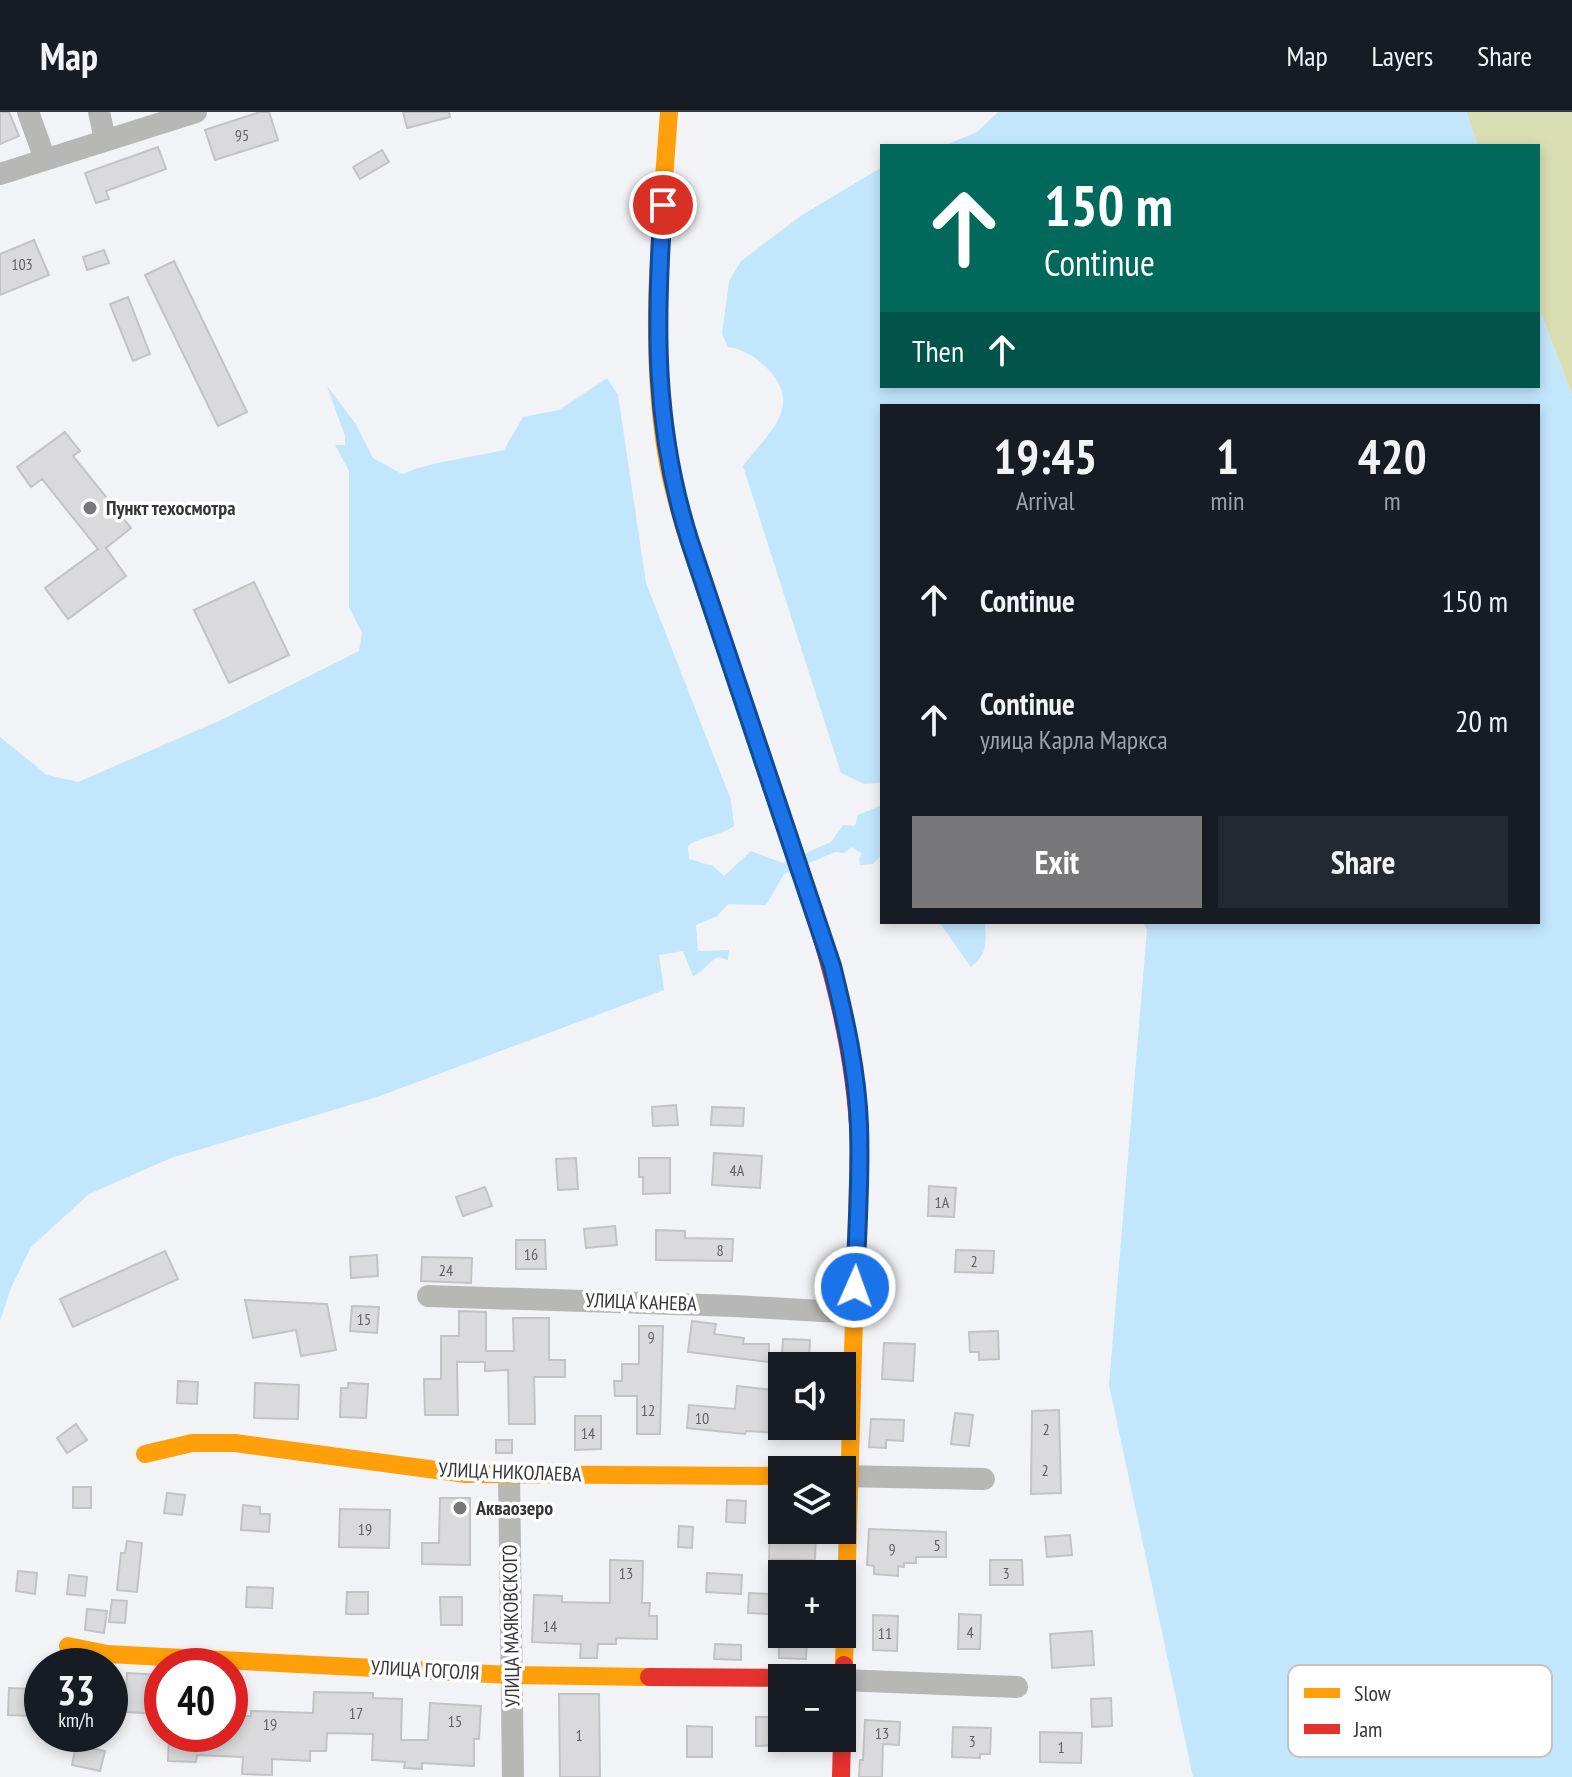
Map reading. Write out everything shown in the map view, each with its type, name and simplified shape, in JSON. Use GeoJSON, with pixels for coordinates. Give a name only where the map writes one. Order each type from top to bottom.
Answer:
{"type":"FeatureCollection","features":[{"type":"Feature","properties":{"kind":"street"},"geometry":{"type":"LineString","coordinates":[[28,112],[45,159]]}},
{"type":"Feature","properties":{"kind":"street"},"geometry":{"type":"LineString","coordinates":[[99,112],[105,139]]}},
{"type":"Feature","properties":{"kind":"street"},"geometry":{"type":"LineString","coordinates":[[0,174],[196,112]]}},
{"type":"Feature","properties":{"kind":"street"},"geometry":{"type":"LineString","coordinates":[[669,112],[658,334],[658,379],[667,454],[677,500],[842,1005],[856,1086],[860,1164],[846,1456]]}},
{"type":"Feature","properties":{"kind":"street","name":"УЛИЦА КАНЕВА"},"geometry":{"type":"LineString","coordinates":[[428,1296],[720,1305],[855,1313]]}},
{"type":"Feature","properties":{"kind":"street","name":"УЛИЦА НИКОЛАЕВА"},"geometry":{"type":"LineString","coordinates":[[145,1454],[192,1443],[235,1443],[466,1474],[768,1476]]}},
{"type":"Feature","properties":{"kind":"street","name":"УЛИЦА МАЯКОВСКОГО"},"geometry":{"type":"LineString","coordinates":[[509,1475],[513,1777]]}},
{"type":"Feature","properties":{"kind":"street"},"geometry":{"type":"LineString","coordinates":[[856,1476],[984,1479]]}},
{"type":"Feature","properties":{"kind":"street"},"geometry":{"type":"LineString","coordinates":[[843,1664],[844,1544]]}},
{"type":"Feature","properties":{"kind":"street","name":"УЛИЦА ГОГОЛЯ"},"geometry":{"type":"LineString","coordinates":[[68,1646],[107,1654],[511,1675],[768,1678]]}},
{"type":"Feature","properties":{"kind":"street"},"geometry":{"type":"LineString","coordinates":[[856,1681],[1017,1687]]}},
{"type":"Feature","properties":{"kind":"street"},"geometry":{"type":"LineString","coordinates":[[841,1777],[842,1752]]}},
{"type":"Feature","properties":{"kind":"green space"},"geometry":{"type":"Polygon","coordinates":[[[1466,112],[1572,112],[1572,395],[1540,311],[1540,144],[1477,144],[1466,112]]]}},
{"type":"Feature","properties":{"kind":"water"},"geometry":{"type":"Polygon","coordinates":[[[998,112],[1466,112],[1477,144],[948,144],[977,132],[998,112]]]}},
{"type":"Feature","properties":{"kind":"water"},"geometry":{"type":"Polygon","coordinates":[[[880,168],[880,388],[1540,388],[1540,311],[1572,395],[1572,1777],[1193,1777],[1109,1385],[1147,930],[1144,924],[1540,924],[1540,404],[880,404],[880,783],[864,784],[841,773],[743,466],[778,420],[783,395],[767,368],[749,354],[728,347],[722,334],[729,281],[741,261],[802,215],[880,168]]]}},
{"type":"Feature","properties":{"kind":"water"},"geometry":{"type":"Polygon","coordinates":[[[607,378],[618,395],[646,583],[731,800],[734,826],[688,846],[689,859],[713,866],[724,876],[751,851],[783,863],[831,842],[843,825],[855,826],[858,815],[880,806],[880,857],[873,864],[860,865],[862,854],[852,847],[844,853],[835,852],[784,874],[766,905],[728,904],[717,916],[696,925],[698,951],[729,950],[728,960],[718,957],[693,976],[683,951],[659,955],[664,990],[377,1097],[171,1158],[89,1194],[31,1247],[11,1288],[0,1321],[0,737],[47,775],[78,782],[221,720],[359,651],[362,633],[349,607],[349,471],[335,445],[345,445],[345,436],[327,386],[355,423],[373,458],[402,474],[504,450],[523,417],[559,410],[607,378]]]}},
{"type":"Feature","properties":{"kind":"water"},"geometry":{"type":"Polygon","coordinates":[[[940,924],[985,924],[985,947],[971,967],[940,924]]]}},
{"type":"Feature","properties":{"kind":"building"},"geometry":{"type":"Polygon","coordinates":[[[0,112],[9,112],[19,136],[0,144],[0,112]]]}},
{"type":"Feature","properties":{"kind":"building"},"geometry":{"type":"Polygon","coordinates":[[[260,112],[269,112],[278,140],[215,160],[205,130],[260,112]]]}},
{"type":"Feature","properties":{"kind":"building"},"geometry":{"type":"Polygon","coordinates":[[[403,112],[449,112],[450,117],[407,128],[403,112]]]}},
{"type":"Feature","properties":{"kind":"building"},"geometry":{"type":"Polygon","coordinates":[[[158,147],[166,169],[106,191],[109,199],[96,203],[85,173],[158,147]]]}},
{"type":"Feature","properties":{"kind":"building"},"geometry":{"type":"Polygon","coordinates":[[[382,150],[389,162],[360,179],[353,167],[382,150]]]}},
{"type":"Feature","properties":{"kind":"building"},"geometry":{"type":"Polygon","coordinates":[[[34,240],[49,275],[0,295],[0,254],[34,240]]]}},
{"type":"Feature","properties":{"kind":"building"},"geometry":{"type":"Polygon","coordinates":[[[104,250],[109,263],[87,270],[83,257],[104,250]]]}},
{"type":"Feature","properties":{"kind":"building"},"geometry":{"type":"Polygon","coordinates":[[[174,261],[247,412],[218,426],[145,275],[174,261]]]}},
{"type":"Feature","properties":{"kind":"building"},"geometry":{"type":"Polygon","coordinates":[[[128,297],[150,354],[133,361],[110,304],[128,297]]]}},
{"type":"Feature","properties":{"kind":"building"},"geometry":{"type":"Polygon","coordinates":[[[65,432],[80,451],[73,456],[131,528],[106,548],[126,576],[68,619],[45,588],[98,549],[42,479],[31,487],[17,467],[65,432]]]}},
{"type":"Feature","properties":{"kind":"building"},"geometry":{"type":"Polygon","coordinates":[[[254,582],[289,655],[229,683],[194,610],[254,582]]]}},
{"type":"Feature","properties":{"kind":"building"},"geometry":{"type":"Polygon","coordinates":[[[676,1105],[678,1125],[653,1126],[652,1107],[676,1105]]]}},
{"type":"Feature","properties":{"kind":"building"},"geometry":{"type":"Polygon","coordinates":[[[712,1107],[744,1108],[743,1126],[711,1125],[712,1107]]]}},
{"type":"Feature","properties":{"kind":"building"},"geometry":{"type":"Polygon","coordinates":[[[714,1153],[762,1156],[760,1188],[712,1185],[714,1153]]]}},
{"type":"Feature","properties":{"kind":"building"},"geometry":{"type":"Polygon","coordinates":[[[576,1158],[578,1189],[558,1190],[556,1159],[576,1158]]]}},
{"type":"Feature","properties":{"kind":"building"},"geometry":{"type":"Polygon","coordinates":[[[639,1158],[670,1158],[670,1193],[643,1194],[639,1158]]]}},
{"type":"Feature","properties":{"kind":"building"},"geometry":{"type":"Polygon","coordinates":[[[929,1186],[956,1188],[954,1217],[928,1216],[929,1186]]]}},
{"type":"Feature","properties":{"kind":"building"},"geometry":{"type":"Polygon","coordinates":[[[485,1187],[492,1206],[463,1216],[456,1197],[485,1187]]]}},
{"type":"Feature","properties":{"kind":"building"},"geometry":{"type":"Polygon","coordinates":[[[615,1226],[617,1245],[586,1248],[584,1229],[615,1226]]]}},
{"type":"Feature","properties":{"kind":"building"},"geometry":{"type":"Polygon","coordinates":[[[656,1230],[685,1231],[685,1238],[733,1239],[732,1261],[656,1260],[656,1230]]]}},
{"type":"Feature","properties":{"kind":"building"},"geometry":{"type":"Polygon","coordinates":[[[516,1240],[545,1240],[546,1269],[516,1269],[516,1240]]]}},
{"type":"Feature","properties":{"kind":"building"},"geometry":{"type":"Polygon","coordinates":[[[956,1250],[994,1251],[993,1273],[955,1272],[956,1250]]]}},
{"type":"Feature","properties":{"kind":"building"},"geometry":{"type":"Polygon","coordinates":[[[165,1251],[178,1279],[73,1327],[60,1299],[165,1251]]]}},
{"type":"Feature","properties":{"kind":"building"},"geometry":{"type":"Polygon","coordinates":[[[377,1255],[378,1276],[351,1278],[350,1257],[377,1255]]]}},
{"type":"Feature","properties":{"kind":"building"},"geometry":{"type":"Polygon","coordinates":[[[422,1257],[472,1258],[471,1283],[421,1281],[422,1257]]]}},
{"type":"Feature","properties":{"kind":"building"},"geometry":{"type":"Polygon","coordinates":[[[245,1300],[327,1304],[336,1350],[301,1356],[296,1330],[253,1338],[245,1300]]]}},
{"type":"Feature","properties":{"kind":"building"},"geometry":{"type":"Polygon","coordinates":[[[352,1306],[379,1307],[377,1333],[350,1331],[352,1306]]]}},
{"type":"Feature","properties":{"kind":"building"},"geometry":{"type":"Polygon","coordinates":[[[459,1311],[486,1312],[486,1351],[514,1351],[513,1318],[549,1318],[549,1360],[565,1360],[565,1377],[534,1377],[535,1424],[509,1424],[508,1370],[485,1371],[485,1362],[457,1362],[458,1415],[425,1415],[424,1379],[441,1379],[441,1336],[459,1336],[459,1311]]]}},
{"type":"Feature","properties":{"kind":"building"},"geometry":{"type":"Polygon","coordinates":[[[692,1321],[716,1324],[714,1334],[744,1338],[743,1344],[769,1344],[768,1362],[688,1352],[692,1321]]]}},
{"type":"Feature","properties":{"kind":"building"},"geometry":{"type":"Polygon","coordinates":[[[639,1326],[663,1326],[660,1434],[637,1434],[637,1396],[615,1396],[614,1381],[622,1381],[622,1364],[639,1364],[639,1326]]]}},
{"type":"Feature","properties":{"kind":"building"},"geometry":{"type":"Polygon","coordinates":[[[998,1331],[999,1359],[979,1360],[979,1352],[970,1352],[969,1332],[998,1331]]]}},
{"type":"Feature","properties":{"kind":"building"},"geometry":{"type":"Polygon","coordinates":[[[783,1339],[810,1340],[809,1352],[782,1352],[783,1339]]]}},
{"type":"Feature","properties":{"kind":"building"},"geometry":{"type":"Polygon","coordinates":[[[884,1343],[915,1344],[913,1381],[882,1379],[884,1343]]]}},
{"type":"Feature","properties":{"kind":"building"},"geometry":{"type":"Polygon","coordinates":[[[178,1381],[198,1382],[197,1404],[177,1403],[178,1381]]]}},
{"type":"Feature","properties":{"kind":"building"},"geometry":{"type":"Polygon","coordinates":[[[255,1383],[299,1385],[298,1419],[254,1418],[255,1383]]]}},
{"type":"Feature","properties":{"kind":"building"},"geometry":{"type":"Polygon","coordinates":[[[348,1383],[368,1384],[366,1418],[340,1417],[341,1388],[348,1388],[348,1383]]]}},
{"type":"Feature","properties":{"kind":"building"},"geometry":{"type":"Polygon","coordinates":[[[737,1386],[768,1389],[768,1432],[746,1431],[745,1434],[687,1428],[689,1405],[735,1409],[737,1386]]]}},
{"type":"Feature","properties":{"kind":"building"},"geometry":{"type":"Polygon","coordinates":[[[1059,1410],[1061,1493],[1031,1494],[1032,1411],[1059,1410]]]}},
{"type":"Feature","properties":{"kind":"building"},"geometry":{"type":"Polygon","coordinates":[[[955,1413],[973,1415],[969,1446],[951,1444],[955,1413]]]}},
{"type":"Feature","properties":{"kind":"building"},"geometry":{"type":"Polygon","coordinates":[[[575,1416],[601,1416],[601,1449],[575,1450],[575,1416]]]}},
{"type":"Feature","properties":{"kind":"building"},"geometry":{"type":"Polygon","coordinates":[[[871,1419],[904,1420],[903,1441],[886,1440],[886,1448],[869,1447],[871,1419]]]}},
{"type":"Feature","properties":{"kind":"building"},"geometry":{"type":"Polygon","coordinates":[[[76,1424],[87,1440],[67,1453],[57,1438],[76,1424]]]}},
{"type":"Feature","properties":{"kind":"building"},"geometry":{"type":"Polygon","coordinates":[[[496,1440],[512,1440],[512,1453],[496,1453],[496,1440]]]}},
{"type":"Feature","properties":{"kind":"building"},"geometry":{"type":"Polygon","coordinates":[[[73,1487],[91,1487],[91,1508],[73,1508],[73,1487]]]}},
{"type":"Feature","properties":{"kind":"building"},"geometry":{"type":"Polygon","coordinates":[[[167,1493],[185,1495],[182,1515],[164,1513],[167,1493]]]}},
{"type":"Feature","properties":{"kind":"building"},"geometry":{"type":"Polygon","coordinates":[[[440,1498],[470,1498],[470,1565],[422,1564],[422,1543],[439,1543],[440,1498]]]}},
{"type":"Feature","properties":{"kind":"building"},"geometry":{"type":"Polygon","coordinates":[[[727,1500],[746,1501],[745,1523],[726,1522],[727,1500]]]}},
{"type":"Feature","properties":{"kind":"building"},"geometry":{"type":"Polygon","coordinates":[[[243,1505],[260,1507],[260,1514],[270,1514],[269,1532],[241,1530],[243,1505]]]}},
{"type":"Feature","properties":{"kind":"building"},"geometry":{"type":"Polygon","coordinates":[[[340,1509],[390,1510],[389,1548],[339,1547],[340,1509]]]}},
{"type":"Feature","properties":{"kind":"building"},"geometry":{"type":"Polygon","coordinates":[[[679,1526],[693,1527],[692,1548],[678,1547],[679,1526]]]}},
{"type":"Feature","properties":{"kind":"building"},"geometry":{"type":"Polygon","coordinates":[[[869,1529],[946,1532],[946,1557],[916,1557],[916,1563],[898,1566],[898,1576],[874,1574],[874,1566],[867,1565],[869,1529]]]}},
{"type":"Feature","properties":{"kind":"building"},"geometry":{"type":"Polygon","coordinates":[[[1070,1535],[1072,1555],[1047,1557],[1045,1537],[1070,1535]]]}},
{"type":"Feature","properties":{"kind":"building"},"geometry":{"type":"Polygon","coordinates":[[[127,1541],[142,1543],[137,1592],[117,1590],[121,1553],[125,1553],[127,1541]]]}},
{"type":"Feature","properties":{"kind":"building"},"geometry":{"type":"Polygon","coordinates":[[[770,1544],[816,1544],[815,1560],[769,1559],[770,1544]]]}},
{"type":"Feature","properties":{"kind":"building"},"geometry":{"type":"Polygon","coordinates":[[[610,1560],[643,1561],[642,1603],[650,1603],[649,1616],[657,1616],[657,1639],[616,1638],[616,1644],[598,1644],[597,1658],[580,1658],[581,1644],[532,1642],[534,1595],[562,1596],[562,1602],[610,1603],[610,1560]]]}},
{"type":"Feature","properties":{"kind":"building"},"geometry":{"type":"Polygon","coordinates":[[[990,1560],[1022,1560],[1023,1585],[990,1585],[990,1560]]]}},
{"type":"Feature","properties":{"kind":"building"},"geometry":{"type":"Polygon","coordinates":[[[18,1571],[37,1573],[35,1594],[16,1591],[18,1571]]]}},
{"type":"Feature","properties":{"kind":"building"},"geometry":{"type":"Polygon","coordinates":[[[707,1573],[742,1575],[741,1594],[706,1592],[707,1573]]]}},
{"type":"Feature","properties":{"kind":"building"},"geometry":{"type":"Polygon","coordinates":[[[69,1575],[87,1577],[85,1596],[67,1594],[69,1575]]]}},
{"type":"Feature","properties":{"kind":"building"},"geometry":{"type":"Polygon","coordinates":[[[247,1587],[273,1588],[272,1608],[246,1607],[247,1587]]]}},
{"type":"Feature","properties":{"kind":"building"},"geometry":{"type":"Polygon","coordinates":[[[347,1592],[368,1592],[368,1614],[346,1614],[347,1592]]]}},
{"type":"Feature","properties":{"kind":"building"},"geometry":{"type":"Polygon","coordinates":[[[749,1593],[768,1594],[768,1614],[748,1613],[749,1593]]]}},
{"type":"Feature","properties":{"kind":"building"},"geometry":{"type":"Polygon","coordinates":[[[440,1597],[462,1597],[462,1625],[441,1625],[440,1597]]]}},
{"type":"Feature","properties":{"kind":"building"},"geometry":{"type":"Polygon","coordinates":[[[112,1600],[127,1601],[125,1623],[109,1622],[112,1600]]]}},
{"type":"Feature","properties":{"kind":"building"},"geometry":{"type":"Polygon","coordinates":[[[87,1609],[107,1611],[104,1633],[85,1630],[87,1609]]]}},
{"type":"Feature","properties":{"kind":"building"},"geometry":{"type":"Polygon","coordinates":[[[959,1614],[981,1615],[980,1649],[958,1649],[959,1614]]]}},
{"type":"Feature","properties":{"kind":"building"},"geometry":{"type":"Polygon","coordinates":[[[873,1615],[898,1616],[897,1651],[873,1650],[873,1615]]]}},
{"type":"Feature","properties":{"kind":"building"},"geometry":{"type":"Polygon","coordinates":[[[1092,1631],[1094,1665],[1052,1668],[1050,1634],[1092,1631]]]}},
{"type":"Feature","properties":{"kind":"building"},"geometry":{"type":"Polygon","coordinates":[[[715,1644],[741,1645],[741,1660],[714,1659],[715,1644]]]}},
{"type":"Feature","properties":{"kind":"building"},"geometry":{"type":"Polygon","coordinates":[[[779,1648],[806,1648],[806,1659],[779,1658],[779,1648]]]}},
{"type":"Feature","properties":{"kind":"building"},"geometry":{"type":"Polygon","coordinates":[[[128,1673],[144,1674],[144,1713],[128,1712],[128,1673]]]}},
{"type":"Feature","properties":{"kind":"building"},"geometry":{"type":"Polygon","coordinates":[[[9,1688],[24,1689],[24,1716],[8,1715],[9,1688]]]}},
{"type":"Feature","properties":{"kind":"building"},"geometry":{"type":"Polygon","coordinates":[[[314,1692],[373,1693],[373,1698],[402,1699],[401,1740],[428,1740],[430,1703],[481,1706],[479,1739],[474,1739],[474,1766],[422,1763],[422,1769],[404,1768],[405,1762],[372,1760],[373,1734],[327,1733],[326,1751],[310,1751],[310,1761],[272,1759],[272,1775],[242,1774],[243,1757],[197,1755],[196,1762],[168,1761],[168,1752],[248,1752],[248,1716],[251,1716],[251,1711],[313,1713],[314,1692]]]}},
{"type":"Feature","properties":{"kind":"building"},"geometry":{"type":"Polygon","coordinates":[[[559,1694],[599,1694],[600,1777],[560,1777],[559,1694]]]}},
{"type":"Feature","properties":{"kind":"building"},"geometry":{"type":"Polygon","coordinates":[[[1111,1698],[1112,1726],[1092,1727],[1091,1699],[1111,1698]]]}},
{"type":"Feature","properties":{"kind":"building"},"geometry":{"type":"Polygon","coordinates":[[[756,1717],[768,1717],[768,1746],[756,1746],[756,1717]]]}},
{"type":"Feature","properties":{"kind":"building"},"geometry":{"type":"Polygon","coordinates":[[[865,1720],[900,1722],[899,1745],[883,1744],[882,1777],[859,1777],[865,1720]]]}},
{"type":"Feature","properties":{"kind":"building"},"geometry":{"type":"Polygon","coordinates":[[[687,1726],[712,1727],[712,1757],[687,1757],[687,1726]]]}},
{"type":"Feature","properties":{"kind":"building"},"geometry":{"type":"Polygon","coordinates":[[[953,1727],[991,1728],[990,1754],[980,1754],[980,1758],[952,1757],[953,1727]]]}},
{"type":"Feature","properties":{"kind":"building"},"geometry":{"type":"Polygon","coordinates":[[[1040,1732],[1082,1733],[1081,1763],[1040,1762],[1040,1732]]]}},
{"type":"Feature","properties":{"kind":"building"},"geometry":{"type":"Polygon","coordinates":[[[75,1752],[105,1752],[100,1771],[72,1765],[75,1752]]]}},
{"type":"Feature","properties":{"kind":"traffic: slow"},"geometry":{"type":"LineString","coordinates":[[669,112],[657,325],[666,452],[684,526],[770,783]]}},
{"type":"Feature","properties":{"kind":"traffic: slow"},"geometry":{"type":"LineString","coordinates":[[844,1664],[859,1146]]}},
{"type":"Feature","properties":{"kind":"traffic: slow"},"geometry":{"type":"LineString","coordinates":[[145,1454],[192,1443],[235,1443],[466,1474],[768,1476]]}},
{"type":"Feature","properties":{"kind":"traffic: slow"},"geometry":{"type":"LineString","coordinates":[[68,1646],[107,1654],[511,1675],[649,1677]]}},
{"type":"Feature","properties":{"kind":"traffic: jam"},"geometry":{"type":"LineString","coordinates":[[770,783],[815,917],[840,1006],[856,1098],[859,1146]]}},
{"type":"Feature","properties":{"kind":"traffic: jam"},"geometry":{"type":"LineString","coordinates":[[649,1677],[768,1678]]}},
{"type":"Feature","properties":{"kind":"traffic: jam"},"geometry":{"type":"LineString","coordinates":[[841,1777],[842,1752]]}},
{"type":"Feature","properties":{"kind":"place","name":"Пункт техосмотра"},"geometry":{"type":"Point","coordinates":[90,508]}},
{"type":"Feature","properties":{"kind":"place","name":"Акваозеро"},"geometry":{"type":"Point","coordinates":[460,1508]}},
{"type":"Feature","properties":{"kind":"route"},"geometry":{"type":"LineString","coordinates":[[663,205],[658,379],[667,454],[690,542],[832,966],[842,1005],[856,1086],[859,1124],[855,1287]]}}]}
